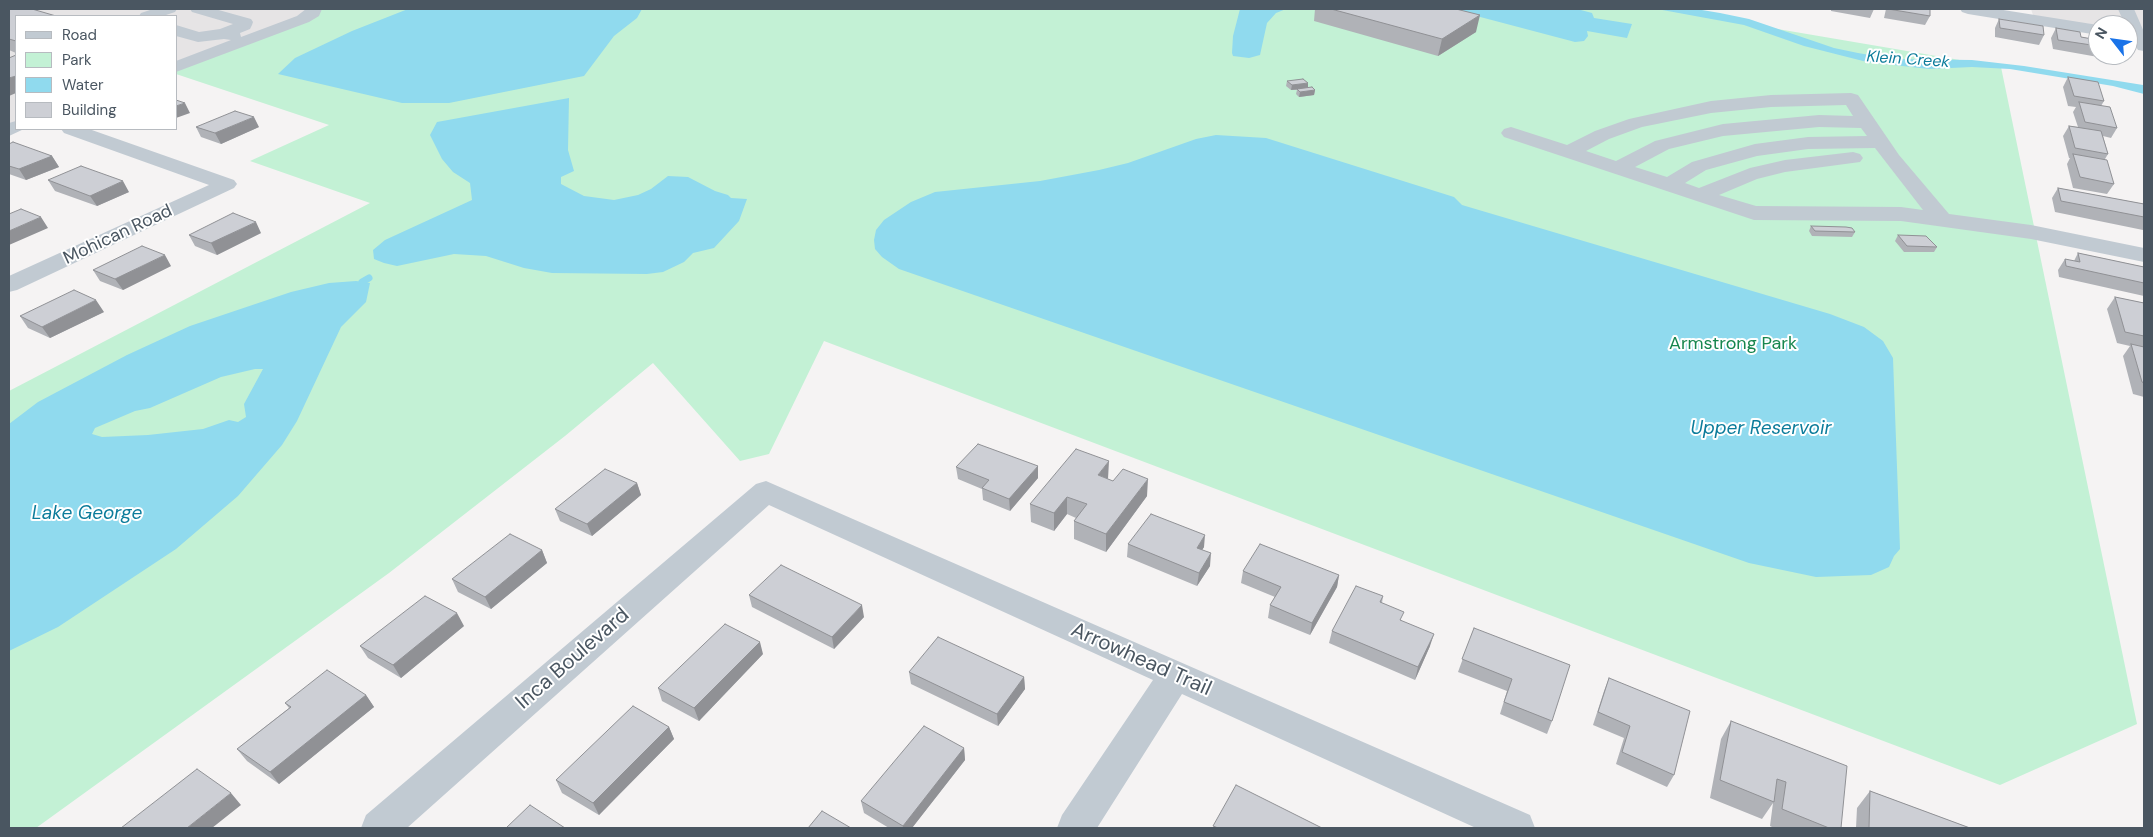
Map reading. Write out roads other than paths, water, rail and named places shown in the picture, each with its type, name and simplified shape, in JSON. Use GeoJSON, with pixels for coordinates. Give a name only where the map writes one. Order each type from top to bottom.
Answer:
{"type":"FeatureCollection","features":[{"type":"Feature","properties":{"kind":"street"},"geometry":{"type":"LineString","coordinates":[[150,15],[169,9]]}},
{"type":"Feature","properties":{"kind":"street"},"geometry":{"type":"LineString","coordinates":[[198,9],[245,22],[244,25],[224,34]]}},
{"type":"Feature","properties":{"kind":"street"},"geometry":{"type":"LineString","coordinates":[[178,66],[303,19],[313,13],[314,9]]}},
{"type":"Feature","properties":{"kind":"street"},"geometry":{"type":"LineString","coordinates":[[1968,9],[2088,28]]}},
{"type":"Feature","properties":{"kind":"street"},"geometry":{"type":"LineString","coordinates":[[178,31],[198,36],[224,34],[246,40]]}},
{"type":"Feature","properties":{"kind":"street"},"geometry":{"type":"LineString","coordinates":[[1568,152],[1602,135],[1636,123],[1670,115],[1738,104],[1771,101],[1851,99],[1892,159],[1942,220]]}},
{"type":"Feature","properties":{"kind":"street"},"geometry":{"type":"LineString","coordinates":[[1617,168],[1662,145],[1723,130],[1819,121],[1867,122]]}},
{"type":"Feature","properties":{"kind":"street","name":"Mohican Road"},"geometry":{"type":"LineString","coordinates":[[9,285],[227,184],[74,130]]}},
{"type":"Feature","properties":{"kind":"street"},"geometry":{"type":"LineString","coordinates":[[1512,133],[1754,213],[1901,214],[2032,232],[2144,255]]}},
{"type":"Feature","properties":{"kind":"street"},"geometry":{"type":"LineString","coordinates":[[1670,185],[1684,174],[1699,166],[1755,150],[1808,143],[1882,142]]}},
{"type":"Feature","properties":{"kind":"street"},"geometry":{"type":"LineString","coordinates":[[1700,195],[1750,174],[1785,166],[1848,158],[1892,159]]}},
{"type":"Feature","properties":{"kind":"street","name":"Arrowhead Trail"},"geometry":{"type":"LineString","coordinates":[[766,491],[1516,828]]}},
{"type":"Feature","properties":{"kind":"street","name":"Inca Boulevard"},"geometry":{"type":"LineString","coordinates":[[380,828],[766,491]]}},
{"type":"Feature","properties":{"kind":"street"},"geometry":{"type":"LineString","coordinates":[[1076,828],[1174,675]]}},
{"type":"Feature","properties":{"kind":"water"},"geometry":{"type":"Polygon","coordinates":[[[408,9],[642,9],[637,18],[614,36],[584,76],[449,103],[402,103],[278,74],[295,58],[352,31],[408,9]]]}},
{"type":"Feature","properties":{"kind":"water"},"geometry":{"type":"Polygon","coordinates":[[[1240,9],[1286,9],[1276,13],[1267,23],[1260,55],[1249,58],[1233,56],[1233,36],[1240,9]]]}},
{"type":"Feature","properties":{"kind":"water"},"geometry":{"type":"Polygon","coordinates":[[[1450,9],[1577,9],[1592,13],[1594,18],[1632,24],[1627,38],[1587,31],[1588,36],[1584,41],[1575,42],[1450,9]]]}},
{"type":"Feature","properties":{"kind":"water","name":"Klein Creek"},"geometry":{"type":"Polygon","coordinates":[[[1657,9],[1696,9],[1749,19],[1834,48],[1858,53],[1893,59],[1972,60],[2024,66],[2143,85],[2144,94],[2113,86],[2010,69],[1972,67],[1929,69],[1867,62],[1804,46],[1744,25],[1657,9]]]}},
{"type":"Feature","properties":{"kind":"water"},"geometry":{"type":"Polygon","coordinates":[[[569,98],[568,150],[574,171],[561,177],[561,184],[584,196],[614,200],[638,195],[651,189],[668,176],[688,177],[731,198],[747,199],[739,221],[714,248],[693,253],[684,262],[663,272],[647,274],[552,273],[524,268],[486,256],[454,254],[397,266],[374,259],[373,250],[385,240],[472,200],[470,183],[453,172],[442,159],[430,135],[437,122],[569,98]]]}},
{"type":"Feature","properties":{"kind":"water","name":"Upper Reservoir"},"geometry":{"type":"Polygon","coordinates":[[[1216,135],[1266,138],[1454,197],[1462,205],[1830,314],[1864,327],[1883,341],[1893,358],[1900,549],[1889,567],[1871,575],[1816,577],[1749,563],[899,269],[882,257],[875,249],[876,230],[884,220],[911,202],[935,192],[1040,181],[1099,170],[1128,163],[1196,139],[1216,135]]]}},
{"type":"Feature","properties":{"kind":"water","name":"Lake George"},"geometry":{"type":"Polygon","coordinates":[[[356,281],[370,283],[366,302],[341,327],[297,421],[282,445],[238,496],[176,549],[58,627],[9,651],[9,424],[38,402],[127,355],[190,326],[291,292],[329,283],[356,281]],[[263,369],[221,377],[150,408],[135,411],[95,428],[92,434],[102,437],[148,435],[203,429],[229,420],[238,422],[246,417],[244,404],[263,369]]]}},
{"type":"Feature","properties":{"kind":"waterway"},"geometry":{"type":"LineString","coordinates":[[362,282],[369,278]]}},
{"type":"Feature","properties":{"kind":"park label","name":"Armstrong Park"},"geometry":{"type":"Point","coordinates":[1733,344]}}]}
